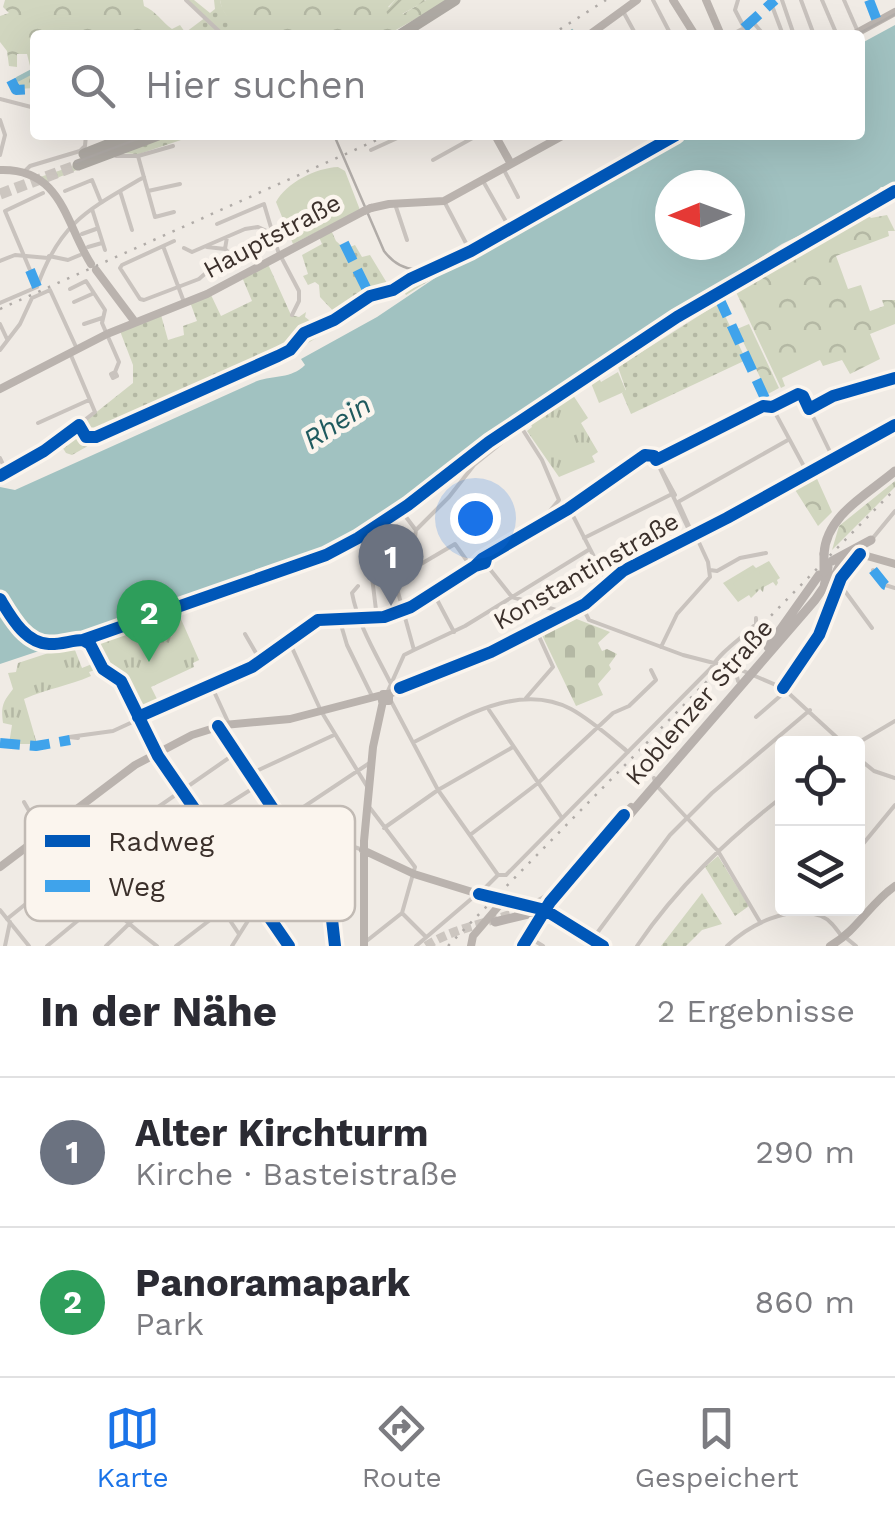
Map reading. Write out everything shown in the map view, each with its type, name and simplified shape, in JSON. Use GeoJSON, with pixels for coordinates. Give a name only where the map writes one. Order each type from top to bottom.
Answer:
{"type":"FeatureCollection","features":[{"type":"Feature","properties":{"kind":"highway"},"geometry":{"type":"LineString","coordinates":[[408,30],[459,0]]}},
{"type":"Feature","properties":{"kind":"highway"},"geometry":{"type":"LineString","coordinates":[[417,30],[459,0]]}},
{"type":"Feature","properties":{"kind":"highway"},"geometry":{"type":"LineString","coordinates":[[121,140],[77,161],[142,140]]}},
{"type":"Feature","properties":{"kind":"main road"},"geometry":{"type":"LineString","coordinates":[[596,30],[637,0]]}},
{"type":"Feature","properties":{"kind":"main road"},"geometry":{"type":"LineString","coordinates":[[673,0],[693,30]]}},
{"type":"Feature","properties":{"kind":"main road"},"geometry":{"type":"LineString","coordinates":[[706,0],[719,30]]}},
{"type":"Feature","properties":{"kind":"main road"},"geometry":{"type":"LineString","coordinates":[[862,30],[895,12]]}},
{"type":"Feature","properties":{"kind":"main road"},"geometry":{"type":"LineString","coordinates":[[498,140],[508,166]]}},
{"type":"Feature","properties":{"kind":"main road","name":"Hauptstraße"},"geometry":{"type":"LineString","coordinates":[[0,388],[132,320],[207,294],[367,209],[394,203],[444,201],[550,140]]}},
{"type":"Feature","properties":{"kind":"main road"},"geometry":{"type":"LineString","coordinates":[[0,170],[24,172],[54,192],[94,267],[132,320]]}},
{"type":"Feature","properties":{"kind":"main road"},"geometry":{"type":"LineString","coordinates":[[114,292],[132,320]]}},
{"type":"Feature","properties":{"kind":"main road","name":"Konstantinstraße"},"geometry":{"type":"LineString","coordinates":[[384,697],[491,652],[582,606],[623,571],[895,426]]}},
{"type":"Feature","properties":{"kind":"main road"},"geometry":{"type":"LineString","coordinates":[[895,474],[836,520],[827,534],[826,563],[865,550],[895,562]]}},
{"type":"Feature","properties":{"kind":"main road"},"geometry":{"type":"LineString","coordinates":[[782,638],[822,599],[842,561],[865,550]]}},
{"type":"Feature","properties":{"kind":"main road","name":"Koblenzer Straße"},"geometry":{"type":"LineString","coordinates":[[655,781],[738,681],[759,664],[820,593],[826,563]]}},
{"type":"Feature","properties":{"kind":"main road","name":"Koblenzer Straße"},"geometry":{"type":"LineString","coordinates":[[578,873],[817,590],[826,563]]}},
{"type":"Feature","properties":{"kind":"main road"},"geometry":{"type":"LineString","coordinates":[[51,645],[84,640],[90,644],[102,668],[119,678],[152,751],[192,806]]}},
{"type":"Feature","properties":{"kind":"main road"},"geometry":{"type":"LineString","coordinates":[[82,806],[152,751],[224,725],[282,720],[384,697],[371,762],[363,850],[364,944]]}},
{"type":"Feature","properties":{"kind":"main road"},"geometry":{"type":"LineString","coordinates":[[0,867],[25,849]]}},
{"type":"Feature","properties":{"kind":"main road"},"geometry":{"type":"LineString","coordinates":[[363,850],[414,874],[509,907],[546,909],[603,946]]}},
{"type":"Feature","properties":{"kind":"main road"},"geometry":{"type":"LineString","coordinates":[[528,943],[537,921],[578,873]]}},
{"type":"Feature","properties":{"kind":"main road"},"geometry":{"type":"LineString","coordinates":[[830,946],[844,938],[876,901],[895,886]]}},
{"type":"Feature","properties":{"kind":"main road"},"geometry":{"type":"LineString","coordinates":[[509,907],[496,921],[531,910]]}},
{"type":"Feature","properties":{"kind":"main road"},"geometry":{"type":"LineString","coordinates":[[471,946],[473,936],[509,907]]}},
{"type":"Feature","properties":{"kind":"main road"},"geometry":{"type":"LineString","coordinates":[[531,910],[537,921]]}},
{"type":"Feature","properties":{"kind":"main road"},"geometry":{"type":"LineString","coordinates":[[272,921],[289,946]]}},
{"type":"Feature","properties":{"kind":"street"},"geometry":{"type":"LineString","coordinates":[[186,0],[218,30]]}},
{"type":"Feature","properties":{"kind":"street"},"geometry":{"type":"LineString","coordinates":[[654,0],[669,30]]}},
{"type":"Feature","properties":{"kind":"street"},"geometry":{"type":"LineString","coordinates":[[738,0],[735,10],[744,28],[740,30]]}},
{"type":"Feature","properties":{"kind":"street"},"geometry":{"type":"LineString","coordinates":[[782,0],[792,30]]}},
{"type":"Feature","properties":{"kind":"street"},"geometry":{"type":"LineString","coordinates":[[801,0],[812,30]]}},
{"type":"Feature","properties":{"kind":"street"},"geometry":{"type":"LineString","coordinates":[[822,0],[834,30]]}},
{"type":"Feature","properties":{"kind":"street"},"geometry":{"type":"LineString","coordinates":[[844,0],[854,30]]}},
{"type":"Feature","properties":{"kind":"street"},"geometry":{"type":"LineString","coordinates":[[770,4],[781,30]]}},
{"type":"Feature","properties":{"kind":"street"},"geometry":{"type":"LineString","coordinates":[[622,10],[633,30]]}},
{"type":"Feature","properties":{"kind":"street"},"geometry":{"type":"LineString","coordinates":[[752,21],[760,30]]}},
{"type":"Feature","properties":{"kind":"street"},"geometry":{"type":"LineString","coordinates":[[0,99],[30,107]]}},
{"type":"Feature","properties":{"kind":"street"},"geometry":{"type":"LineString","coordinates":[[0,120],[0,155]]}},
{"type":"Feature","properties":{"kind":"street"},"geometry":{"type":"LineString","coordinates":[[24,172],[30,166],[80,151],[86,140]]}},
{"type":"Feature","properties":{"kind":"street"},"geometry":{"type":"LineString","coordinates":[[370,150],[393,140]]}},
{"type":"Feature","properties":{"kind":"street"},"geometry":{"type":"LineString","coordinates":[[433,160],[469,140]]}},
{"type":"Feature","properties":{"kind":"street"},"geometry":{"type":"LineString","coordinates":[[645,140],[648,146]]}},
{"type":"Feature","properties":{"kind":"street"},"geometry":{"type":"LineString","coordinates":[[444,201],[468,247],[658,140]]}},
{"type":"Feature","properties":{"kind":"street"},"geometry":{"type":"LineString","coordinates":[[103,163],[114,157],[138,156],[173,146]]}},
{"type":"Feature","properties":{"kind":"street"},"geometry":{"type":"LineString","coordinates":[[138,156],[155,216],[174,212]]}},
{"type":"Feature","properties":{"kind":"street"},"geometry":{"type":"LineString","coordinates":[[508,166],[518,196]]}},
{"type":"Feature","properties":{"kind":"street"},"geometry":{"type":"LineString","coordinates":[[0,303],[36,287],[48,258],[72,225],[144,176]]}},
{"type":"Feature","properties":{"kind":"street"},"geometry":{"type":"LineString","coordinates":[[30,270],[5,211],[92,180],[101,202]]}},
{"type":"Feature","properties":{"kind":"street"},"geometry":{"type":"LineString","coordinates":[[483,180],[508,224]]}},
{"type":"Feature","properties":{"kind":"street"},"geometry":{"type":"LineString","coordinates":[[148,191],[180,184]]}},
{"type":"Feature","properties":{"kind":"street"},"geometry":{"type":"LineString","coordinates":[[119,190],[132,230]]}},
{"type":"Feature","properties":{"kind":"street"},"geometry":{"type":"LineString","coordinates":[[394,203],[407,240]]}},
{"type":"Feature","properties":{"kind":"street"},"geometry":{"type":"LineString","coordinates":[[217,224],[264,204],[280,254],[299,291],[300,302],[292,315]]}},
{"type":"Feature","properties":{"kind":"street"},"geometry":{"type":"LineString","coordinates":[[92,208],[106,250]]}},
{"type":"Feature","properties":{"kind":"street"},"geometry":{"type":"LineString","coordinates":[[263,228],[269,222]]}},
{"type":"Feature","properties":{"kind":"street"},"geometry":{"type":"LineString","coordinates":[[82,234],[98,228]]}},
{"type":"Feature","properties":{"kind":"street"},"geometry":{"type":"LineString","coordinates":[[184,248],[192,252],[245,229],[263,228],[273,234]]}},
{"type":"Feature","properties":{"kind":"street"},"geometry":{"type":"LineString","coordinates":[[226,249],[227,237]]}},
{"type":"Feature","properties":{"kind":"street"},"geometry":{"type":"LineString","coordinates":[[174,241],[122,264],[120,268],[142,300],[199,279],[207,272]]}},
{"type":"Feature","properties":{"kind":"street"},"geometry":{"type":"LineString","coordinates":[[88,247],[103,242]]}},
{"type":"Feature","properties":{"kind":"street"},"geometry":{"type":"LineString","coordinates":[[163,246],[184,302]]}},
{"type":"Feature","properties":{"kind":"street"},"geometry":{"type":"LineString","coordinates":[[204,247],[242,254]]}},
{"type":"Feature","properties":{"kind":"street"},"geometry":{"type":"LineString","coordinates":[[0,261],[24,256],[68,260],[80,255]]}},
{"type":"Feature","properties":{"kind":"street"},"geometry":{"type":"LineString","coordinates":[[70,289],[86,281],[105,310],[102,318],[119,362],[116,372]]}},
{"type":"Feature","properties":{"kind":"street"},"geometry":{"type":"LineString","coordinates":[[0,350],[20,324],[32,298],[50,290],[95,412],[7,473],[0,458]]}},
{"type":"Feature","properties":{"kind":"street"},"geometry":{"type":"LineString","coordinates":[[74,302],[93,293]]}},
{"type":"Feature","properties":{"kind":"street"},"geometry":{"type":"LineString","coordinates":[[84,324],[102,318]]}},
{"type":"Feature","properties":{"kind":"street"},"geometry":{"type":"LineString","coordinates":[[0,324],[7,339]]}},
{"type":"Feature","properties":{"kind":"street"},"geometry":{"type":"LineString","coordinates":[[809,409],[833,396],[895,378]]}},
{"type":"Feature","properties":{"kind":"street"},"geometry":{"type":"LineString","coordinates":[[656,460],[763,406],[772,407],[801,395],[832,458]]}},
{"type":"Feature","properties":{"kind":"street"},"geometry":{"type":"LineString","coordinates":[[38,423],[89,400]]}},
{"type":"Feature","properties":{"kind":"street"},"geometry":{"type":"LineString","coordinates":[[772,407],[807,472]]}},
{"type":"Feature","properties":{"kind":"street"},"geometry":{"type":"LineString","coordinates":[[414,650],[401,610],[397,581],[410,565],[416,530],[485,454],[522,427],[558,500],[544,518],[544,524]]}},
{"type":"Feature","properties":{"kind":"street"},"geometry":{"type":"LineString","coordinates":[[678,502],[788,440]]}},
{"type":"Feature","properties":{"kind":"street"},"geometry":{"type":"LineString","coordinates":[[78,738],[113,731],[260,660],[318,620],[377,618],[434,594],[646,455],[654,456],[694,535]]}},
{"type":"Feature","properties":{"kind":"street"},"geometry":{"type":"LineString","coordinates":[[661,647],[677,614],[710,578],[710,570],[672,494]]}},
{"type":"Feature","properties":{"kind":"street"},"geometry":{"type":"LineString","coordinates":[[584,538],[672,494]]}},
{"type":"Feature","properties":{"kind":"street"},"geometry":{"type":"LineString","coordinates":[[569,508],[608,584]]}},
{"type":"Feature","properties":{"kind":"street"},"geometry":{"type":"LineString","coordinates":[[400,509],[416,530]]}},
{"type":"Feature","properties":{"kind":"street"},"geometry":{"type":"LineString","coordinates":[[756,718],[785,689],[824,626],[843,575],[895,511]]}},
{"type":"Feature","properties":{"kind":"street"},"geometry":{"type":"LineString","coordinates":[[410,565],[422,564],[454,544],[474,567]]}},
{"type":"Feature","properties":{"kind":"street"},"geometry":{"type":"LineString","coordinates":[[384,697],[404,655],[454,632],[590,550]]}},
{"type":"Feature","properties":{"kind":"street"},"geometry":{"type":"LineString","coordinates":[[710,570],[717,571],[754,554],[766,554]]}},
{"type":"Feature","properties":{"kind":"street"},"geometry":{"type":"LineString","coordinates":[[486,561],[512,597],[556,610],[560,617]]}},
{"type":"Feature","properties":{"kind":"street"},"geometry":{"type":"LineString","coordinates":[[377,618],[371,569],[384,568],[397,581]]}},
{"type":"Feature","properties":{"kind":"street"},"geometry":{"type":"LineString","coordinates":[[873,570],[894,587]]}},
{"type":"Feature","properties":{"kind":"street"},"geometry":{"type":"LineString","coordinates":[[839,582],[872,628]]}},
{"type":"Feature","properties":{"kind":"street"},"geometry":{"type":"LineString","coordinates":[[358,586],[352,596],[390,682]]}},
{"type":"Feature","properties":{"kind":"street"},"geometry":{"type":"LineString","coordinates":[[434,594],[454,632]]}},
{"type":"Feature","properties":{"kind":"street"},"geometry":{"type":"LineString","coordinates":[[582,606],[589,620],[661,647],[749,672],[785,689],[836,736]]}},
{"type":"Feature","properties":{"kind":"street"},"geometry":{"type":"LineString","coordinates":[[340,618],[347,645],[414,742],[438,790],[498,875]]}},
{"type":"Feature","properties":{"kind":"street"},"geometry":{"type":"LineString","coordinates":[[416,946],[498,875],[506,875],[720,654],[732,648],[756,624],[756,618]]}},
{"type":"Feature","properties":{"kind":"street"},"geometry":{"type":"LineString","coordinates":[[526,698],[553,667],[536,629]]}},
{"type":"Feature","properties":{"kind":"street"},"geometry":{"type":"LineString","coordinates":[[245,634],[260,660]]}},
{"type":"Feature","properties":{"kind":"street"},"geometry":{"type":"LineString","coordinates":[[288,639],[321,711],[368,789]]}},
{"type":"Feature","properties":{"kind":"street"},"geometry":{"type":"LineString","coordinates":[[759,664],[762,678]]}},
{"type":"Feature","properties":{"kind":"street"},"geometry":{"type":"LineString","coordinates":[[735,668],[738,681]]}},
{"type":"Feature","properties":{"kind":"street"},"geometry":{"type":"LineString","coordinates":[[470,835],[538,783],[613,713],[629,706],[656,680],[651,670]]}},
{"type":"Feature","properties":{"kind":"street"},"geometry":{"type":"LineString","coordinates":[[211,684],[236,753],[272,806]]}},
{"type":"Feature","properties":{"kind":"street"},"geometry":{"type":"LineString","coordinates":[[414,742],[488,708],[526,698],[557,703],[628,752]]}},
{"type":"Feature","properties":{"kind":"street"},"geometry":{"type":"LineString","coordinates":[[488,708],[562,818]]}},
{"type":"Feature","properties":{"kind":"street"},"geometry":{"type":"LineString","coordinates":[[592,939],[645,865],[689,816],[810,710]]}},
{"type":"Feature","properties":{"kind":"street"},"geometry":{"type":"LineString","coordinates":[[865,739],[895,721]]}},
{"type":"Feature","properties":{"kind":"street"},"geometry":{"type":"LineString","coordinates":[[250,774],[264,764],[334,735]]}},
{"type":"Feature","properties":{"kind":"street"},"geometry":{"type":"LineString","coordinates":[[384,828],[438,790],[513,747]]}},
{"type":"Feature","properties":{"kind":"street"},"geometry":{"type":"LineString","coordinates":[[158,806],[236,753]]}},
{"type":"Feature","properties":{"kind":"street"},"geometry":{"type":"LineString","coordinates":[[306,806],[371,762]]}},
{"type":"Feature","properties":{"kind":"street"},"geometry":{"type":"LineString","coordinates":[[865,764],[895,778]]}},
{"type":"Feature","properties":{"kind":"street"},"geometry":{"type":"LineString","coordinates":[[655,781],[718,851],[760,922]]}},
{"type":"Feature","properties":{"kind":"street"},"geometry":{"type":"LineString","coordinates":[[228,806],[258,785]]}},
{"type":"Feature","properties":{"kind":"street"},"geometry":{"type":"LineString","coordinates":[[24,802],[27,806]]}},
{"type":"Feature","properties":{"kind":"street"},"geometry":{"type":"LineString","coordinates":[[637,946],[658,914],[718,851],[775,803]]}},
{"type":"Feature","properties":{"kind":"street"},"geometry":{"type":"LineString","coordinates":[[364,944],[402,913],[415,868],[367,804]]}},
{"type":"Feature","properties":{"kind":"street"},"geometry":{"type":"LineString","coordinates":[[865,841],[895,805]]}},
{"type":"Feature","properties":{"kind":"street"},"geometry":{"type":"LineString","coordinates":[[355,847],[363,850]]}},
{"type":"Feature","properties":{"kind":"street"},"geometry":{"type":"LineString","coordinates":[[5,946],[8,921],[25,907]]}},
{"type":"Feature","properties":{"kind":"street"},"geometry":{"type":"LineString","coordinates":[[0,910],[29,946]]}},
{"type":"Feature","properties":{"kind":"street"},"geometry":{"type":"LineString","coordinates":[[402,913],[426,936]]}},
{"type":"Feature","properties":{"kind":"street"},"geometry":{"type":"LineString","coordinates":[[726,946],[760,922],[782,916]]}},
{"type":"Feature","properties":{"kind":"street"},"geometry":{"type":"LineString","coordinates":[[824,916],[856,946]]}},
{"type":"Feature","properties":{"kind":"street"},"geometry":{"type":"LineString","coordinates":[[48,946],[77,921]]}},
{"type":"Feature","properties":{"kind":"street"},"geometry":{"type":"LineString","coordinates":[[125,921],[157,946]]}},
{"type":"Feature","properties":{"kind":"street"},"geometry":{"type":"LineString","coordinates":[[106,946],[133,921]]}},
{"type":"Feature","properties":{"kind":"street"},"geometry":{"type":"LineString","coordinates":[[176,946],[209,921]]}},
{"type":"Feature","properties":{"kind":"street"},"geometry":{"type":"LineString","coordinates":[[230,921],[239,934]]}},
{"type":"Feature","properties":{"kind":"street"},"geometry":{"type":"LineString","coordinates":[[232,946],[247,921]]}},
{"type":"Feature","properties":{"kind":"street"},"geometry":{"type":"LineString","coordinates":[[333,921],[336,946]]}},
{"type":"Feature","properties":{"kind":"street"},"geometry":{"type":"LineString","coordinates":[[528,943],[543,946]]}},
{"type":"Feature","properties":{"kind":"green space"},"geometry":{"type":"Polygon","coordinates":[[[5,0],[143,0],[144,6],[172,29],[180,25],[184,30],[30,30],[30,66],[27,54],[17,54],[17,67],[9,66],[7,51],[0,42],[0,16],[9,13],[3,7],[5,0]]]}},
{"type":"Feature","properties":{"kind":"green space"},"geometry":{"type":"Polygon","coordinates":[[[187,0],[194,0],[210,13],[215,9],[214,0],[220,0],[228,17],[245,30],[216,27],[218,30],[189,30],[206,17],[187,0]]]}},
{"type":"Feature","properties":{"kind":"green space"},"geometry":{"type":"Polygon","coordinates":[[[220,0],[395,0],[388,7],[403,14],[426,0],[449,0],[396,30],[243,30],[231,23],[220,0]]]}},
{"type":"Feature","properties":{"kind":"green space"},"geometry":{"type":"Polygon","coordinates":[[[395,0],[425,1],[397,17],[389,17],[386,11],[395,0]]]}},
{"type":"Feature","properties":{"kind":"green space"},"geometry":{"type":"Polygon","coordinates":[[[30,71],[30,88],[16,89],[12,80],[30,71]]]}},
{"type":"Feature","properties":{"kind":"green space"},"geometry":{"type":"Polygon","coordinates":[[[152,140],[181,140],[139,154],[119,153],[47,182],[40,177],[152,140]]]}},
{"type":"Feature","properties":{"kind":"green space"},"geometry":{"type":"Polygon","coordinates":[[[647,153],[650,157],[406,295],[401,287],[283,358],[158,416],[109,434],[72,455],[59,442],[133,383],[133,365],[120,331],[161,315],[168,340],[184,335],[183,326],[197,321],[190,302],[211,295],[221,316],[252,301],[242,277],[268,264],[291,315],[299,317],[306,312],[305,317],[317,326],[336,314],[320,297],[319,285],[308,285],[303,276],[308,274],[302,255],[322,244],[319,237],[331,230],[345,249],[355,245],[362,257],[370,255],[390,288],[496,239],[647,153]]]}},
{"type":"Feature","properties":{"kind":"green space"},"geometry":{"type":"Polygon","coordinates":[[[338,167],[345,171],[360,210],[293,244],[276,202],[303,177],[338,167]]]}},
{"type":"Feature","properties":{"kind":"green space"},"geometry":{"type":"Polygon","coordinates":[[[866,213],[871,218],[887,215],[895,231],[836,256],[848,289],[861,285],[870,311],[884,306],[882,300],[895,300],[895,324],[870,334],[880,359],[850,374],[842,360],[823,366],[820,360],[782,378],[785,386],[781,388],[736,292],[743,288],[741,285],[866,213]]]}},
{"type":"Feature","properties":{"kind":"green space"},"geometry":{"type":"Polygon","coordinates":[[[719,303],[746,360],[631,414],[622,393],[626,390],[618,367],[719,303]]]}},
{"type":"Feature","properties":{"kind":"green space"},"geometry":{"type":"Polygon","coordinates":[[[749,324],[779,388],[768,394],[737,329],[749,324]]]}},
{"type":"Feature","properties":{"kind":"green space"},"geometry":{"type":"Polygon","coordinates":[[[618,372],[626,391],[599,403],[591,383],[618,372]]]}},
{"type":"Feature","properties":{"kind":"green space"},"geometry":{"type":"Polygon","coordinates":[[[573,395],[588,418],[581,423],[598,452],[592,456],[595,462],[559,477],[527,431],[532,427],[530,422],[573,395]]]}},
{"type":"Feature","properties":{"kind":"green space"},"geometry":{"type":"Polygon","coordinates":[[[814,472],[832,512],[818,526],[792,485],[814,472]]]}},
{"type":"Feature","properties":{"kind":"green space"},"geometry":{"type":"Polygon","coordinates":[[[895,481],[895,487],[832,550],[839,526],[895,481]]]}},
{"type":"Feature","properties":{"kind":"green space"},"geometry":{"type":"Polygon","coordinates":[[[769,561],[780,578],[776,586],[773,582],[763,592],[760,589],[751,598],[749,595],[738,602],[723,583],[753,565],[756,568],[769,561]]]}},
{"type":"Feature","properties":{"kind":"green space"},"geometry":{"type":"Polygon","coordinates":[[[758,569],[765,585],[740,598],[733,583],[758,569]]]}},
{"type":"Feature","properties":{"kind":"green space"},"geometry":{"type":"Polygon","coordinates":[[[177,610],[199,660],[193,663],[194,667],[151,687],[160,705],[141,713],[123,672],[119,674],[103,665],[94,645],[120,636],[121,629],[127,626],[177,610]]]}},
{"type":"Feature","properties":{"kind":"green space"},"geometry":{"type":"Polygon","coordinates":[[[569,616],[610,632],[598,643],[602,651],[617,654],[598,684],[603,695],[576,706],[540,631],[569,616]]]}},
{"type":"Feature","properties":{"kind":"green space"},"geometry":{"type":"Polygon","coordinates":[[[73,645],[82,668],[92,664],[95,670],[89,672],[91,676],[24,699],[37,744],[9,744],[12,725],[3,723],[2,713],[13,689],[8,673],[16,672],[18,663],[73,645]]]}},
{"type":"Feature","properties":{"kind":"green space"},"geometry":{"type":"Polygon","coordinates":[[[718,856],[749,906],[735,916],[705,867],[718,856]]]}},
{"type":"Feature","properties":{"kind":"green space"},"geometry":{"type":"Polygon","coordinates":[[[702,893],[722,924],[702,930],[686,946],[661,946],[702,893]]]}},
{"type":"Feature","properties":{"kind":"water","name":"Rhein"},"geometry":{"type":"Polygon","coordinates":[[[895,25],[895,187],[881,187],[877,191],[880,196],[782,244],[585,370],[488,436],[351,539],[185,603],[98,633],[51,644],[0,664],[0,487],[15,490],[257,381],[294,373],[305,365],[301,359],[377,317],[456,264],[682,140],[865,140],[865,41],[895,25]]]}},
{"type":"Feature","properties":{"kind":"waterway"},"geometry":{"type":"LineString","coordinates":[[18,79],[30,73]]}},
{"type":"Feature","properties":{"kind":"ferry route"},"geometry":{"type":"LineString","coordinates":[[0,599],[26,633],[49,645]]}},
{"type":"Feature","properties":{"kind":"tunnel"},"geometry":{"type":"LineString","coordinates":[[0,194],[78,165]]}},
{"type":"Feature","properties":{"kind":"tunnel"},"geometry":{"type":"LineString","coordinates":[[426,946],[527,908],[558,890]]}},
{"type":"Feature","properties":{"kind":"tram line"},"geometry":{"type":"LineString","coordinates":[[865,30],[895,14]]}},
{"type":"Feature","properties":{"kind":"tram line"},"geometry":{"type":"LineString","coordinates":[[76,162],[135,140]]}},
{"type":"Feature","properties":{"kind":"tram line"},"geometry":{"type":"LineString","coordinates":[[336,140],[384,251],[399,265],[415,269],[451,259],[661,140]]}},
{"type":"Feature","properties":{"kind":"railway"},"geometry":{"type":"LineString","coordinates":[[559,30],[606,0]]}},
{"type":"Feature","properties":{"kind":"railway"},"geometry":{"type":"LineString","coordinates":[[0,309],[377,140]]}},
{"type":"Feature","properties":{"kind":"railway"},"geometry":{"type":"LineString","coordinates":[[448,946],[895,489]]}},
{"type":"Feature","properties":{"kind":"marked path"},"geometry":{"type":"LineString","coordinates":[[744,28],[775,0]]}},
{"type":"Feature","properties":{"kind":"marked path"},"geometry":{"type":"LineString","coordinates":[[869,0],[879,26]]}},
{"type":"Feature","properties":{"kind":"marked path"},"geometry":{"type":"LineString","coordinates":[[11,80],[16,90],[30,89]]}},
{"type":"Feature","properties":{"kind":"marked path"},"geometry":{"type":"LineString","coordinates":[[344,243],[370,296]]}},
{"type":"Feature","properties":{"kind":"marked path"},"geometry":{"type":"LineString","coordinates":[[30,270],[37,287]]}},
{"type":"Feature","properties":{"kind":"marked path"},"geometry":{"type":"LineString","coordinates":[[719,298],[768,405]]}},
{"type":"Feature","properties":{"kind":"marked path"},"geometry":{"type":"LineString","coordinates":[[873,570],[885,585],[895,588]]}},
{"type":"Feature","properties":{"kind":"marked path"},"geometry":{"type":"LineString","coordinates":[[0,743],[36,746],[70,740]]}},
{"type":"Feature","properties":{"kind":"cycle path"},"geometry":{"type":"LineString","coordinates":[[0,476],[79,425],[86,437],[96,437],[290,350],[304,333],[334,320],[370,296],[393,290],[471,251],[667,140]]}},
{"type":"Feature","properties":{"kind":"cycle path"},"geometry":{"type":"LineString","coordinates":[[0,599],[26,634],[40,643],[57,644],[83,640],[326,555],[408,505],[489,442],[677,317],[895,191]]}},
{"type":"Feature","properties":{"kind":"cycle path"},"geometry":{"type":"LineString","coordinates":[[486,559],[475,566],[568,509],[645,455],[656,460],[763,406],[772,407],[798,394],[809,409],[833,396],[895,378]]}},
{"type":"Feature","properties":{"kind":"cycle path"},"geometry":{"type":"LineString","coordinates":[[400,688],[491,652],[585,604],[623,571],[895,425]]}},
{"type":"Feature","properties":{"kind":"cycle path"},"geometry":{"type":"LineString","coordinates":[[783,688],[819,635],[841,578],[860,554]]}},
{"type":"Feature","properties":{"kind":"cycle path"},"geometry":{"type":"LineString","coordinates":[[138,717],[252,667],[318,620],[384,617],[411,607],[475,566]]}},
{"type":"Feature","properties":{"kind":"cycle path"},"geometry":{"type":"LineString","coordinates":[[83,640],[90,644],[103,669],[121,681],[158,756],[192,806]]}},
{"type":"Feature","properties":{"kind":"cycle path"},"geometry":{"type":"LineString","coordinates":[[218,726],[271,806]]}},
{"type":"Feature","properties":{"kind":"cycle path"},"geometry":{"type":"LineString","coordinates":[[523,946],[550,902],[624,815]]}},
{"type":"Feature","properties":{"kind":"cycle path"},"geometry":{"type":"LineString","coordinates":[[479,894],[545,910],[603,946]]}},
{"type":"Feature","properties":{"kind":"cycle path"},"geometry":{"type":"LineString","coordinates":[[272,921],[289,946]]}},
{"type":"Feature","properties":{"kind":"cycle path"},"geometry":{"type":"LineString","coordinates":[[332,921],[335,946]]}},
{"type":"Feature","properties":{"kind":"place","name":"Alter Kirchturm"},"geometry":{"type":"Point","coordinates":[391,606]}},
{"type":"Feature","properties":{"kind":"place","name":"Panoramapark"},"geometry":{"type":"Point","coordinates":[149,662]}}]}
